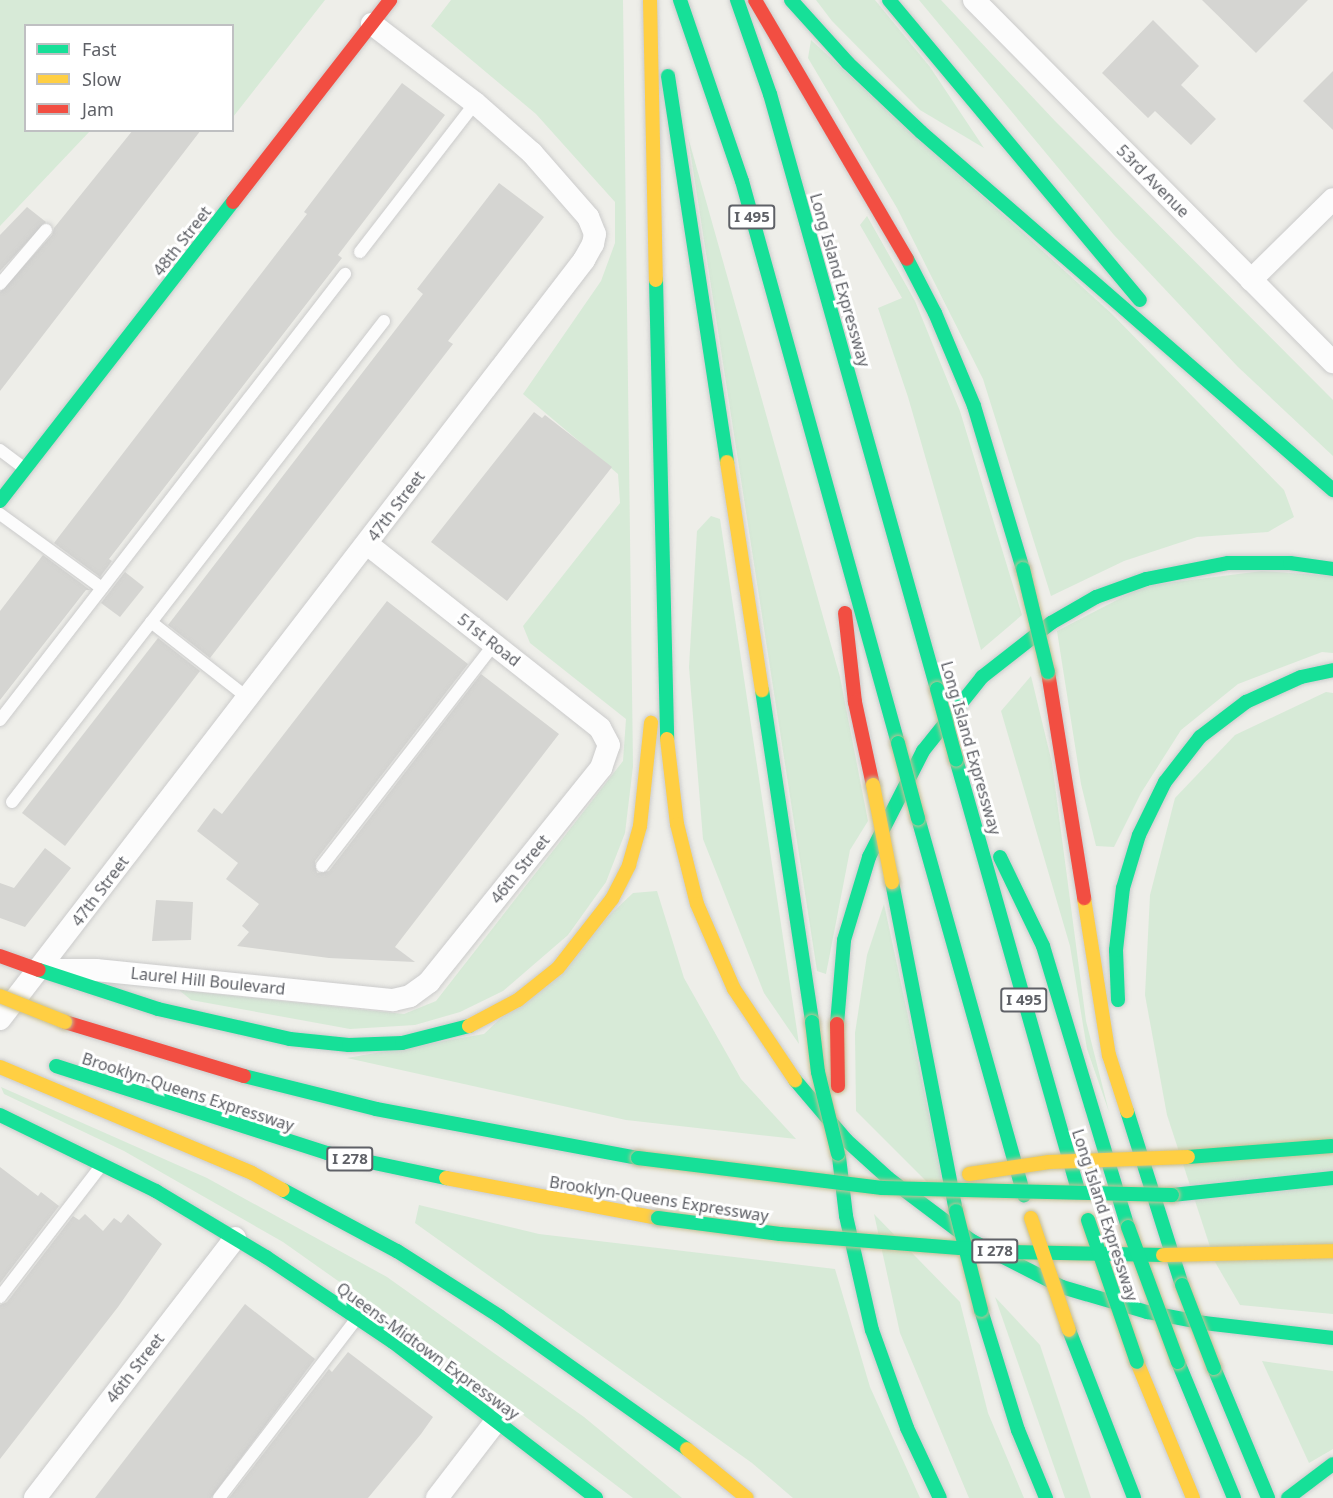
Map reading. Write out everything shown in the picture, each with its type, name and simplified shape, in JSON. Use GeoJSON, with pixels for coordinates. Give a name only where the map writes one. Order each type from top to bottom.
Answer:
{"type":"FeatureCollection","features":[{"type":"Feature","properties":{"kind":"main road","name":"48th Street"},"geometry":{"type":"LineString","coordinates":[[0,501],[390,0]]}},
{"type":"Feature","properties":{"kind":"main road"},"geometry":{"type":"LineString","coordinates":[[650,0],[663,653],[671,786],[697,903],[734,989],[757,1028],[803,1092],[846,1140],[888,1178],[972,1241],[1062,1287],[1204,1323],[1333,1338]]}},
{"type":"Feature","properties":{"kind":"main road"},"geometry":{"type":"LineString","coordinates":[[656,0],[818,1072],[838,1154],[846,1216],[875,1340],[907,1428],[940,1498]]}},
{"type":"Feature","properties":{"kind":"main road","name":"I 495"},"geometry":{"type":"LineString","coordinates":[[680,0],[741,181],[1031,1218],[1069,1330],[1134,1498]]}},
{"type":"Feature","properties":{"kind":"main road","name":"Long Island Expressway"},"geometry":{"type":"LineString","coordinates":[[738,0],[770,94],[1088,1220],[1137,1362],[1193,1498]]}},
{"type":"Feature","properties":{"kind":"main road"},"geometry":{"type":"LineString","coordinates":[[755,0],[888,222],[935,313],[974,406],[1023,569],[1048,672],[1108,1056],[1182,1285],[1265,1492]]}},
{"type":"Feature","properties":{"kind":"main road"},"geometry":{"type":"LineString","coordinates":[[791,0],[891,105],[1333,490]]}},
{"type":"Feature","properties":{"kind":"main road"},"geometry":{"type":"LineString","coordinates":[[889,0],[1216,387]]}},
{"type":"Feature","properties":{"kind":"main road"},"geometry":{"type":"LineString","coordinates":[[832,510],[855,702],[956,1211],[981,1310],[1018,1430],[1046,1498]]}},
{"type":"Feature","properties":{"kind":"main road"},"geometry":{"type":"LineString","coordinates":[[838,1154],[837,1024],[844,940],[869,857],[923,751],[982,677],[1051,623],[1096,597],[1146,579],[1228,563],[1290,563],[1333,569]]}},
{"type":"Feature","properties":{"kind":"main road"},"geometry":{"type":"LineString","coordinates":[[39,970],[158,1009],[290,1039],[349,1046],[402,1043],[476,1024],[518,1000],[558,968],[600,919],[621,881],[640,825],[663,653]]}},
{"type":"Feature","properties":{"kind":"main road"},"geometry":{"type":"LineString","coordinates":[[1118,1013],[1116,950],[1123,888],[1138,835],[1165,782],[1200,737],[1246,702],[1301,677],[1333,670]]}},
{"type":"Feature","properties":{"kind":"main road"},"geometry":{"type":"LineString","coordinates":[[962,780],[1043,946],[1128,1227],[1178,1362],[1234,1498]]}},
{"type":"Feature","properties":{"kind":"main road","name":"Laurel Hill Boulevard"},"geometry":{"type":"LineString","coordinates":[[0,956],[39,970]]}},
{"type":"Feature","properties":{"kind":"main road","name":"Brooklyn-Queens Expressway"},"geometry":{"type":"LineString","coordinates":[[0,996],[65,1022],[240,1076],[376,1109],[638,1158],[882,1188],[1287,1198]]}},
{"type":"Feature","properties":{"kind":"main road"},"geometry":{"type":"LineString","coordinates":[[1126,1061],[1138,1148]]}},
{"type":"Feature","properties":{"kind":"main road","name":"Brooklyn-Queens Expressway"},"geometry":{"type":"LineString","coordinates":[[46,1063],[327,1153],[593,1208],[658,1218],[780,1234],[1010,1252],[1210,1256],[1333,1251]]}},
{"type":"Feature","properties":{"kind":"main road"},"geometry":{"type":"LineString","coordinates":[[0,1067],[212,1155],[348,1223],[482,1304],[600,1389],[668,1433],[747,1498]]}},
{"type":"Feature","properties":{"kind":"main road"},"geometry":{"type":"LineString","coordinates":[[0,1115],[103,1164],[235,1238]]}},
{"type":"Feature","properties":{"kind":"main road"},"geometry":{"type":"LineString","coordinates":[[882,1188],[1049,1162],[1192,1157],[1333,1145]]}},
{"type":"Feature","properties":{"kind":"main road","name":"Brooklyn-Queens Expressway"},"geometry":{"type":"LineString","coordinates":[[1172,1195],[1333,1178]]}},
{"type":"Feature","properties":{"kind":"main road","name":"Queens-Midtown Expressway"},"geometry":{"type":"LineString","coordinates":[[235,1238],[357,1317],[596,1498]]}},
{"type":"Feature","properties":{"kind":"main road"},"geometry":{"type":"LineString","coordinates":[[600,1389],[663,1450]]}},
{"type":"Feature","properties":{"kind":"main road"},"geometry":{"type":"LineString","coordinates":[[1288,1498],[1333,1464]]}},
{"type":"Feature","properties":{"kind":"street","name":"53rd Avenue"},"geometry":{"type":"LineString","coordinates":[[974,0],[1333,362]]}},
{"type":"Feature","properties":{"kind":"street","name":"47th Street"},"geometry":{"type":"LineString","coordinates":[[0,1019],[367,544],[584,260],[593,244],[593,226],[570,194],[517,139],[475,103],[372,24]]}},
{"type":"Feature","properties":{"kind":"street"},"geometry":{"type":"LineString","coordinates":[[1251,280],[1333,199]]}},
{"type":"Feature","properties":{"kind":"street","name":"51st Road"},"geometry":{"type":"LineString","coordinates":[[367,544],[594,722],[607,739]]}},
{"type":"Feature","properties":{"kind":"street","name":"46th Street"},"geometry":{"type":"LineString","coordinates":[[417,993],[601,768],[609,751],[607,739]]}},
{"type":"Feature","properties":{"kind":"street","name":"Laurel Hill Boulevard"},"geometry":{"type":"LineString","coordinates":[[39,970],[96,970],[393,1000],[417,993]]}},
{"type":"Feature","properties":{"kind":"street","name":"46th Street"},"geometry":{"type":"LineString","coordinates":[[35,1498],[235,1238]]}},
{"type":"Feature","properties":{"kind":"street"},"geometry":{"type":"LineString","coordinates":[[437,1498],[496,1421]]}},
{"type":"Feature","properties":{"kind":"lane"},"geometry":{"type":"LineString","coordinates":[[360,252],[475,103]]}},
{"type":"Feature","properties":{"kind":"lane"},"geometry":{"type":"LineString","coordinates":[[0,284],[45,231]]}},
{"type":"Feature","properties":{"kind":"lane"},"geometry":{"type":"LineString","coordinates":[[0,720],[345,274]]}},
{"type":"Feature","properties":{"kind":"lane"},"geometry":{"type":"LineString","coordinates":[[12,802],[384,321]]}},
{"type":"Feature","properties":{"kind":"lane"},"geometry":{"type":"LineString","coordinates":[[0,450],[25,469]]}},
{"type":"Feature","properties":{"kind":"lane"},"geometry":{"type":"LineString","coordinates":[[0,514],[102,588]]}},
{"type":"Feature","properties":{"kind":"lane"},"geometry":{"type":"LineString","coordinates":[[151,622],[248,698]]}},
{"type":"Feature","properties":{"kind":"lane"},"geometry":{"type":"LineString","coordinates":[[322,866],[494,644]]}},
{"type":"Feature","properties":{"kind":"lane"},"geometry":{"type":"LineString","coordinates":[[0,1297],[103,1164]]}},
{"type":"Feature","properties":{"kind":"lane"},"geometry":{"type":"LineString","coordinates":[[219,1498],[357,1317]]}},
{"type":"Feature","properties":{"kind":"green space"},"geometry":{"type":"Polygon","coordinates":[[[0,0],[325,0],[234,116],[234,24],[24,24],[24,132],[89,132],[0,226],[0,0]]]}},
{"type":"Feature","properties":{"kind":"green space"},"geometry":{"type":"Polygon","coordinates":[[[451,0],[623,0],[633,766],[625,833],[606,882],[568,935],[503,991],[460,1012],[415,1025],[350,1029],[191,1000],[179,990],[404,1014],[436,1001],[623,761],[626,719],[530,643],[523,626],[620,503],[618,474],[523,394],[601,281],[615,243],[615,202],[536,114],[431,26],[451,0]]]}},
{"type":"Feature","properties":{"kind":"green space"},"geometry":{"type":"Polygon","coordinates":[[[816,0],[875,0],[930,67],[984,148],[920,110],[832,21],[816,0]]]}},
{"type":"Feature","properties":{"kind":"green space"},"geometry":{"type":"Polygon","coordinates":[[[919,0],[941,0],[1055,121],[1333,400],[1333,456],[1238,367],[1114,235],[919,0]]]}},
{"type":"Feature","properties":{"kind":"green space"},"geometry":{"type":"Polygon","coordinates":[[[811,40],[1112,314],[1284,490],[1294,517],[1268,532],[1197,537],[1124,561],[1051,596],[983,379],[897,208],[808,58],[811,40]]]}},
{"type":"Feature","properties":{"kind":"green space"},"geometry":{"type":"Polygon","coordinates":[[[688,137],[840,677],[868,821],[850,850],[826,974],[817,971],[688,137]]]}},
{"type":"Feature","properties":{"kind":"green space"},"geometry":{"type":"Polygon","coordinates":[[[867,216],[915,301],[960,411],[1022,615],[981,650],[908,397],[878,308],[902,298],[860,225],[867,216]]]}},
{"type":"Feature","properties":{"kind":"green space"},"geometry":{"type":"Polygon","coordinates":[[[711,516],[720,519],[799,1044],[764,993],[703,839],[689,667],[697,531],[711,516]]]}},
{"type":"Feature","properties":{"kind":"green space"},"geometry":{"type":"Polygon","coordinates":[[[1262,571],[1333,576],[1333,653],[1322,652],[1238,684],[1181,730],[1141,793],[1114,847],[1096,846],[1081,784],[1057,631],[1144,586],[1262,571]]]}},
{"type":"Feature","properties":{"kind":"green space"},"geometry":{"type":"Polygon","coordinates":[[[1031,676],[1052,763],[1086,1021],[1109,1112],[1087,1049],[1070,946],[1001,711],[1031,676]]]}},
{"type":"Feature","properties":{"kind":"green space"},"geometry":{"type":"Polygon","coordinates":[[[1326,692],[1333,693],[1333,1314],[1240,1305],[1215,1262],[1167,1115],[1145,995],[1150,895],[1175,798],[1235,735],[1326,692]]]}},
{"type":"Feature","properties":{"kind":"green space"},"geometry":{"type":"Polygon","coordinates":[[[657,891],[684,978],[741,1079],[796,1139],[626,1120],[347,1058],[484,1034],[633,893],[657,891]]]}},
{"type":"Feature","properties":{"kind":"green space"},"geometry":{"type":"Polygon","coordinates":[[[884,904],[948,1203],[856,1111],[855,1033],[867,955],[884,904]]]}},
{"type":"Feature","properties":{"kind":"green space"},"geometry":{"type":"Polygon","coordinates":[[[1,1087],[207,1178],[387,1277],[584,1417],[682,1498],[633,1498],[457,1365],[283,1242],[124,1151],[4,1094],[1,1087]]]}},
{"type":"Feature","properties":{"kind":"green space"},"geometry":{"type":"Polygon","coordinates":[[[419,1205],[539,1234],[835,1269],[870,1387],[920,1498],[793,1498],[752,1463],[415,1223],[419,1205]]]}},
{"type":"Feature","properties":{"kind":"green space"},"geometry":{"type":"Polygon","coordinates":[[[874,1214],[960,1302],[988,1413],[1024,1498],[969,1498],[900,1333],[874,1214]]]}},
{"type":"Feature","properties":{"kind":"green space"},"geometry":{"type":"Polygon","coordinates":[[[995,1297],[1040,1345],[1091,1498],[1065,1498],[995,1297]]]}},
{"type":"Feature","properties":{"kind":"green space"},"geometry":{"type":"Polygon","coordinates":[[[1262,1361],[1333,1371],[1333,1449],[1309,1463],[1262,1361]]]}},
{"type":"Feature","properties":{"kind":"building"},"geometry":{"type":"Polygon","coordinates":[[[1202,0],[1308,0],[1256,53],[1202,0]]]}},
{"type":"Feature","properties":{"kind":"building"},"geometry":{"type":"Polygon","coordinates":[[[1153,20],[1199,66],[1181,85],[1216,119],[1191,145],[1155,111],[1148,118],[1102,73],[1153,20]]]}},
{"type":"Feature","properties":{"kind":"building"},"geometry":{"type":"Polygon","coordinates":[[[1333,71],[1333,130],[1303,101],[1333,71]]]}},
{"type":"Feature","properties":{"kind":"building"},"geometry":{"type":"Polygon","coordinates":[[[402,83],[445,115],[338,255],[342,258],[109,559],[112,561],[100,577],[54,543],[307,214],[304,212],[402,83]]]}},
{"type":"Feature","properties":{"kind":"building"},"geometry":{"type":"Polygon","coordinates":[[[131,132],[199,132],[0,391],[0,292],[52,235],[54,228],[131,132]]]}},
{"type":"Feature","properties":{"kind":"building"},"geometry":{"type":"Polygon","coordinates":[[[499,183],[544,217],[448,341],[453,344],[210,658],[168,625],[423,294],[417,289],[499,183]]]}},
{"type":"Feature","properties":{"kind":"building"},"geometry":{"type":"Polygon","coordinates":[[[27,207],[46,222],[0,271],[0,235],[27,207]]]}},
{"type":"Feature","properties":{"kind":"building"},"geometry":{"type":"Polygon","coordinates":[[[534,412],[542,418],[545,415],[612,467],[507,601],[431,542],[534,412]]]}},
{"type":"Feature","properties":{"kind":"building"},"geometry":{"type":"Polygon","coordinates":[[[43,555],[90,590],[86,590],[0,700],[0,611],[43,555]]]}},
{"type":"Feature","properties":{"kind":"building"},"geometry":{"type":"Polygon","coordinates":[[[125,572],[144,587],[120,617],[101,603],[125,572]]]}},
{"type":"Feature","properties":{"kind":"building"},"geometry":{"type":"Polygon","coordinates":[[[387,601],[468,664],[315,861],[317,873],[329,871],[481,674],[559,734],[395,947],[415,962],[329,958],[237,946],[249,932],[242,926],[259,904],[226,879],[238,863],[197,831],[214,808],[222,814],[387,601]]]}},
{"type":"Feature","properties":{"kind":"building"},"geometry":{"type":"Polygon","coordinates":[[[158,638],[200,671],[65,846],[22,813],[158,638]]]}},
{"type":"Feature","properties":{"kind":"building"},"geometry":{"type":"Polygon","coordinates":[[[45,848],[71,868],[25,927],[0,918],[0,883],[14,888],[45,848]]]}},
{"type":"Feature","properties":{"kind":"building"},"geometry":{"type":"Polygon","coordinates":[[[156,900],[193,902],[191,940],[152,941],[156,900]]]}},
{"type":"Feature","properties":{"kind":"building"},"geometry":{"type":"Polygon","coordinates":[[[0,1167],[38,1196],[41,1192],[59,1206],[0,1283],[0,1167]]]}},
{"type":"Feature","properties":{"kind":"building"},"geometry":{"type":"Polygon","coordinates":[[[85,1214],[103,1231],[114,1218],[121,1223],[128,1214],[162,1244],[118,1307],[0,1459],[0,1305],[7,1302],[73,1216],[79,1220],[85,1214]]]}},
{"type":"Feature","properties":{"kind":"building"},"geometry":{"type":"Polygon","coordinates":[[[245,1304],[315,1359],[211,1498],[95,1498],[245,1304]]]}},
{"type":"Feature","properties":{"kind":"building"},"geometry":{"type":"Polygon","coordinates":[[[348,1352],[433,1417],[421,1434],[368,1498],[229,1498],[329,1369],[332,1372],[348,1352]]]}},
{"type":"Feature","properties":{"kind":"traffic: fast"},"geometry":{"type":"LineString","coordinates":[[680,0],[742,181],[898,743]]}},
{"type":"Feature","properties":{"kind":"traffic: fast"},"geometry":{"type":"LineString","coordinates":[[737,0],[770,94],[937,689]]}},
{"type":"Feature","properties":{"kind":"traffic: fast"},"geometry":{"type":"LineString","coordinates":[[791,0],[848,63],[921,132],[1333,490]]}},
{"type":"Feature","properties":{"kind":"traffic: fast"},"geometry":{"type":"LineString","coordinates":[[889,0],[1140,300]]}},
{"type":"Feature","properties":{"kind":"traffic: fast"},"geometry":{"type":"LineString","coordinates":[[668,76],[727,462]]}},
{"type":"Feature","properties":{"kind":"traffic: fast"},"geometry":{"type":"LineString","coordinates":[[0,501],[233,202]]}},
{"type":"Feature","properties":{"kind":"traffic: fast"},"geometry":{"type":"LineString","coordinates":[[907,259],[935,313],[974,406],[1023,569]]}},
{"type":"Feature","properties":{"kind":"traffic: fast"},"geometry":{"type":"LineString","coordinates":[[656,280],[667,739]]}},
{"type":"Feature","properties":{"kind":"traffic: fast"},"geometry":{"type":"LineString","coordinates":[[837,1024],[844,940],[869,857],[923,751],[982,677],[1051,623],[1096,597],[1146,579],[1228,563],[1290,563],[1333,569]]}},
{"type":"Feature","properties":{"kind":"traffic: fast"},"geometry":{"type":"LineString","coordinates":[[1023,569],[1048,672]]}},
{"type":"Feature","properties":{"kind":"traffic: fast"},"geometry":{"type":"LineString","coordinates":[[1118,1000],[1116,950],[1123,888],[1139,835],[1165,782],[1200,737],[1246,702],[1301,677],[1333,670]]}},
{"type":"Feature","properties":{"kind":"traffic: fast"},"geometry":{"type":"LineString","coordinates":[[937,689],[956,759]]}},
{"type":"Feature","properties":{"kind":"traffic: fast"},"geometry":{"type":"LineString","coordinates":[[762,690],[812,1022]]}},
{"type":"Feature","properties":{"kind":"traffic: fast"},"geometry":{"type":"LineString","coordinates":[[898,743],[918,818]]}},
{"type":"Feature","properties":{"kind":"traffic: fast"},"geometry":{"type":"LineString","coordinates":[[956,759],[1077,1187]]}},
{"type":"Feature","properties":{"kind":"traffic: fast"},"geometry":{"type":"LineString","coordinates":[[918,818],[1024,1195]]}},
{"type":"Feature","properties":{"kind":"traffic: fast"},"geometry":{"type":"LineString","coordinates":[[1000,857],[1043,946],[1128,1227]]}},
{"type":"Feature","properties":{"kind":"traffic: fast"},"geometry":{"type":"LineString","coordinates":[[892,882],[956,1211]]}},
{"type":"Feature","properties":{"kind":"traffic: fast"},"geometry":{"type":"LineString","coordinates":[[39,970],[158,1009],[290,1039],[349,1045],[402,1043],[469,1026]]}},
{"type":"Feature","properties":{"kind":"traffic: fast"},"geometry":{"type":"LineString","coordinates":[[812,1022],[818,1072],[838,1154]]}},
{"type":"Feature","properties":{"kind":"traffic: fast"},"geometry":{"type":"LineString","coordinates":[[56,1066],[327,1153],[446,1178]]}},
{"type":"Feature","properties":{"kind":"traffic: fast"},"geometry":{"type":"LineString","coordinates":[[244,1076],[376,1109],[638,1158]]}},
{"type":"Feature","properties":{"kind":"traffic: fast"},"geometry":{"type":"LineString","coordinates":[[795,1080],[846,1140],[888,1178],[972,1241],[1062,1287],[1147,1312],[1204,1323],[1333,1338]]}},
{"type":"Feature","properties":{"kind":"traffic: fast"},"geometry":{"type":"LineString","coordinates":[[1127,1111],[1181,1282]]}},
{"type":"Feature","properties":{"kind":"traffic: fast"},"geometry":{"type":"LineString","coordinates":[[0,1115],[156,1191],[266,1257],[393,1342],[596,1498]]}},
{"type":"Feature","properties":{"kind":"traffic: fast"},"geometry":{"type":"LineString","coordinates":[[1188,1157],[1332,1146]]}},
{"type":"Feature","properties":{"kind":"traffic: fast"},"geometry":{"type":"LineString","coordinates":[[839,1157],[846,1216],[872,1330],[907,1428],[940,1498]]}},
{"type":"Feature","properties":{"kind":"traffic: fast"},"geometry":{"type":"LineString","coordinates":[[638,1158],[882,1188],[1172,1195]]}},
{"type":"Feature","properties":{"kind":"traffic: fast"},"geometry":{"type":"LineString","coordinates":[[1172,1195],[1333,1178]]}},
{"type":"Feature","properties":{"kind":"traffic: fast"},"geometry":{"type":"LineString","coordinates":[[283,1190],[397,1251],[499,1316],[687,1449]]}},
{"type":"Feature","properties":{"kind":"traffic: fast"},"geometry":{"type":"LineString","coordinates":[[956,1211],[981,1310]]}},
{"type":"Feature","properties":{"kind":"traffic: fast"},"geometry":{"type":"LineString","coordinates":[[658,1218],[780,1234],[1010,1252],[1163,1255]]}},
{"type":"Feature","properties":{"kind":"traffic: fast"},"geometry":{"type":"LineString","coordinates":[[1088,1220],[1137,1362]]}},
{"type":"Feature","properties":{"kind":"traffic: fast"},"geometry":{"type":"LineString","coordinates":[[1128,1227],[1178,1362]]}},
{"type":"Feature","properties":{"kind":"traffic: fast"},"geometry":{"type":"LineString","coordinates":[[1182,1285],[1214,1368]]}},
{"type":"Feature","properties":{"kind":"traffic: fast"},"geometry":{"type":"LineString","coordinates":[[981,1310],[1018,1430],[1046,1498]]}},
{"type":"Feature","properties":{"kind":"traffic: fast"},"geometry":{"type":"LineString","coordinates":[[1069,1330],[1134,1498]]}},
{"type":"Feature","properties":{"kind":"traffic: fast"},"geometry":{"type":"LineString","coordinates":[[1178,1362],[1234,1498]]}},
{"type":"Feature","properties":{"kind":"traffic: fast"},"geometry":{"type":"LineString","coordinates":[[1214,1368],[1268,1498]]}},
{"type":"Feature","properties":{"kind":"traffic: fast"},"geometry":{"type":"LineString","coordinates":[[1288,1498],[1333,1464]]}},
{"type":"Feature","properties":{"kind":"traffic: slow"},"geometry":{"type":"LineString","coordinates":[[650,0],[656,280]]}},
{"type":"Feature","properties":{"kind":"traffic: slow"},"geometry":{"type":"LineString","coordinates":[[727,462],[762,690]]}},
{"type":"Feature","properties":{"kind":"traffic: slow"},"geometry":{"type":"LineString","coordinates":[[469,1026],[518,1000],[558,968],[612,899],[629,865],[640,826],[651,723]]}},
{"type":"Feature","properties":{"kind":"traffic: slow"},"geometry":{"type":"LineString","coordinates":[[667,739],[677,824],[697,904],[734,989],[795,1080]]}},
{"type":"Feature","properties":{"kind":"traffic: slow"},"geometry":{"type":"LineString","coordinates":[[873,785],[892,882]]}},
{"type":"Feature","properties":{"kind":"traffic: slow"},"geometry":{"type":"LineString","coordinates":[[1084,898],[1109,1055],[1127,1111]]}},
{"type":"Feature","properties":{"kind":"traffic: slow"},"geometry":{"type":"LineString","coordinates":[[0,996],[65,1022]]}},
{"type":"Feature","properties":{"kind":"traffic: slow"},"geometry":{"type":"LineString","coordinates":[[0,1067],[252,1173],[283,1190]]}},
{"type":"Feature","properties":{"kind":"traffic: slow"},"geometry":{"type":"LineString","coordinates":[[969,1174],[1049,1162],[1188,1157]]}},
{"type":"Feature","properties":{"kind":"traffic: slow"},"geometry":{"type":"LineString","coordinates":[[446,1178],[658,1218]]}},
{"type":"Feature","properties":{"kind":"traffic: slow"},"geometry":{"type":"LineString","coordinates":[[1031,1218],[1069,1330]]}},
{"type":"Feature","properties":{"kind":"traffic: slow"},"geometry":{"type":"LineString","coordinates":[[1163,1255],[1333,1251]]}},
{"type":"Feature","properties":{"kind":"traffic: slow"},"geometry":{"type":"LineString","coordinates":[[1137,1362],[1193,1498]]}},
{"type":"Feature","properties":{"kind":"traffic: slow"},"geometry":{"type":"LineString","coordinates":[[687,1449],[747,1498]]}},
{"type":"Feature","properties":{"kind":"traffic: jam"},"geometry":{"type":"LineString","coordinates":[[233,202],[390,0]]}},
{"type":"Feature","properties":{"kind":"traffic: jam"},"geometry":{"type":"LineString","coordinates":[[755,0],[907,259]]}},
{"type":"Feature","properties":{"kind":"traffic: jam"},"geometry":{"type":"LineString","coordinates":[[845,613],[855,702],[873,785]]}},
{"type":"Feature","properties":{"kind":"traffic: jam"},"geometry":{"type":"LineString","coordinates":[[1048,672],[1084,898]]}},
{"type":"Feature","properties":{"kind":"traffic: jam"},"geometry":{"type":"LineString","coordinates":[[0,956],[39,970]]}},
{"type":"Feature","properties":{"kind":"traffic: jam"},"geometry":{"type":"LineString","coordinates":[[65,1022],[244,1076]]}},
{"type":"Feature","properties":{"kind":"traffic: jam"},"geometry":{"type":"LineString","coordinates":[[837,1024],[838,1086]]}}]}
